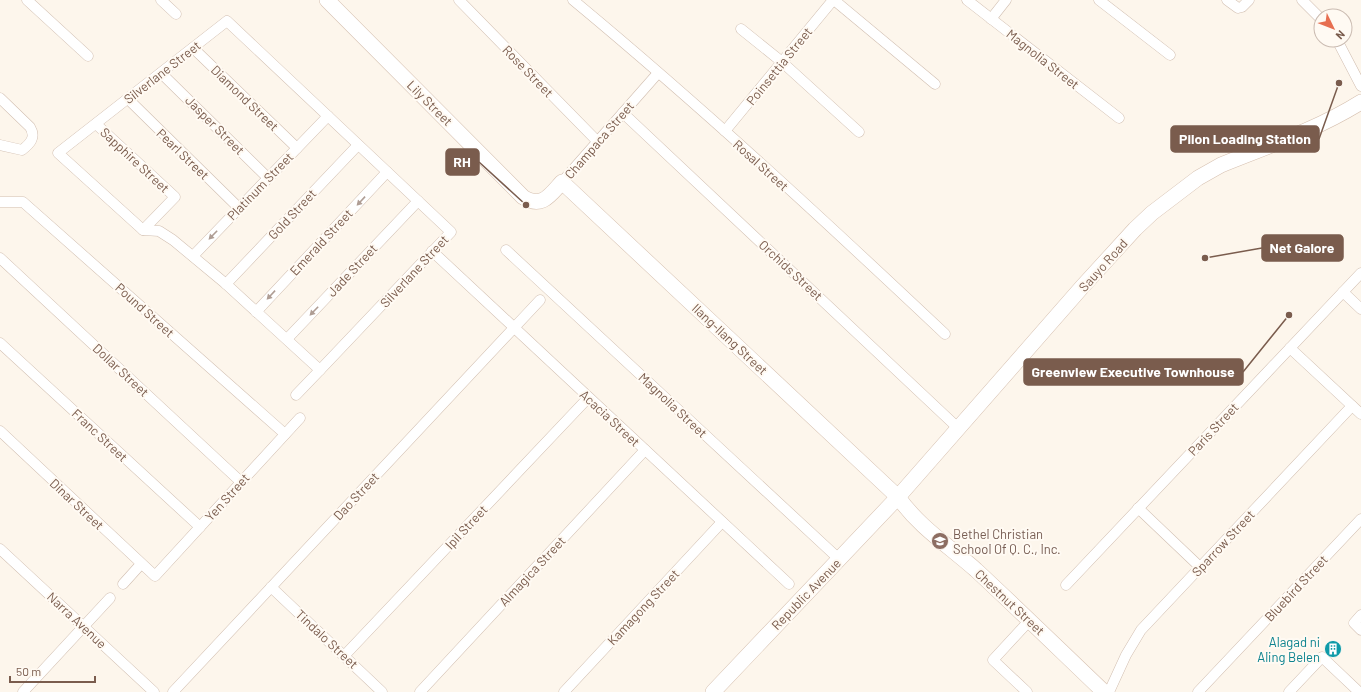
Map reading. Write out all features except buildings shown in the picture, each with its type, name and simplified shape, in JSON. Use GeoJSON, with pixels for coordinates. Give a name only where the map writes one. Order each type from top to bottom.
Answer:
{"type":"FeatureCollection","features":[{"type":"Feature","properties":{"kind":"street"},"geometry":{"type":"LineString","coordinates":[[27,0],[88,56]]}},
{"type":"Feature","properties":{"kind":"street"},"geometry":{"type":"LineString","coordinates":[[161,0],[176,14]]}},
{"type":"Feature","properties":{"kind":"street","name":"Lily Street"},"geometry":{"type":"LineString","coordinates":[[327,0],[520,194],[536,202]]}},
{"type":"Feature","properties":{"kind":"street","name":"Rose Street"},"geometry":{"type":"LineString","coordinates":[[459,0],[598,142]]}},
{"type":"Feature","properties":{"kind":"street","name":"Rosal Street"},"geometry":{"type":"LineString","coordinates":[[573,0],[725,131],[864,257],[945,334]]}},
{"type":"Feature","properties":{"kind":"street"},"geometry":{"type":"LineString","coordinates":[[834,0],[935,84]]}},
{"type":"Feature","properties":{"kind":"street","name":"Poinsettia Street"},"geometry":{"type":"LineString","coordinates":[[725,131],[834,0]]}},
{"type":"Feature","properties":{"kind":"street","name":"Magnolia Street"},"geometry":{"type":"LineString","coordinates":[[967,0],[1119,118]]}},
{"type":"Feature","properties":{"kind":"street"},"geometry":{"type":"LineString","coordinates":[[991,19],[1006,0]]}},
{"type":"Feature","properties":{"kind":"street"},"geometry":{"type":"LineString","coordinates":[[1099,0],[1170,56]]}},
{"type":"Feature","properties":{"kind":"street"},"geometry":{"type":"LineString","coordinates":[[1227,0],[1238,8],[1242,7],[1249,0]]}},
{"type":"Feature","properties":{"kind":"street"},"geometry":{"type":"LineString","coordinates":[[1302,0],[1313,11]]}},
{"type":"Feature","properties":{"kind":"street","name":"Silverlane Street"},"geometry":{"type":"LineString","coordinates":[[144,230],[58,153],[227,21],[451,232],[320,370]]}},
{"type":"Feature","properties":{"kind":"street"},"geometry":{"type":"LineString","coordinates":[[741,29],[782,62],[859,132]]}},
{"type":"Feature","properties":{"kind":"street","name":"Diamond Street"},"geometry":{"type":"LineString","coordinates":[[193,48],[297,148]]}},
{"type":"Feature","properties":{"kind":"street"},"geometry":{"type":"LineString","coordinates":[[1341,48],[1361,86]]}},
{"type":"Feature","properties":{"kind":"street","name":"Jasper Street"},"geometry":{"type":"LineString","coordinates":[[161,73],[268,178]]}},
{"type":"Feature","properties":{"kind":"street","name":"Champaca Street"},"geometry":{"type":"LineString","coordinates":[[536,202],[548,196],[562,182],[658,73]]}},
{"type":"Feature","properties":{"kind":"street"},"geometry":{"type":"LineString","coordinates":[[0,98],[30,126],[33,132],[33,137],[29,144],[22,150],[0,145]]}},
{"type":"Feature","properties":{"kind":"street","name":"Pearl Street"},"geometry":{"type":"LineString","coordinates":[[128,99],[239,208]]}},
{"type":"Feature","properties":{"kind":"street","name":"Sauyo Road"},"geometry":{"type":"LineString","coordinates":[[898,497],[1082,287],[1135,229],[1152,213],[1209,171],[1312,128],[1344,113],[1361,102]]}},
{"type":"Feature","properties":{"kind":"street","name":"Orchids Street"},"geometry":{"type":"LineString","coordinates":[[623,113],[958,428]]}},
{"type":"Feature","properties":{"kind":"street","name":"Platinum Street"},"geometry":{"type":"LineString","coordinates":[[193,256],[328,116]]}},
{"type":"Feature","properties":{"kind":"street","name":"Sapphire Street"},"geometry":{"type":"LineString","coordinates":[[96,124],[175,197],[144,230]]}},
{"type":"Feature","properties":{"kind":"street","name":"Gold Street"},"geometry":{"type":"LineString","coordinates":[[226,284],[358,145]]}},
{"type":"Feature","properties":{"kind":"street","name":"Emerald Street"},"geometry":{"type":"LineString","coordinates":[[256,312],[387,172]]}},
{"type":"Feature","properties":{"kind":"street","name":"Ilang-Ilang Street"},"geometry":{"type":"LineString","coordinates":[[562,182],[898,497]]}},
{"type":"Feature","properties":{"kind":"street","name":"Jade Street"},"geometry":{"type":"LineString","coordinates":[[287,339],[418,201]]}},
{"type":"Feature","properties":{"kind":"street","name":"Pound Street"},"geometry":{"type":"LineString","coordinates":[[0,202],[23,202],[285,434]]}},
{"type":"Feature","properties":{"kind":"street"},"geometry":{"type":"LineString","coordinates":[[144,230],[159,231],[168,236],[226,284],[320,370],[296,396]]}},
{"type":"Feature","properties":{"kind":"street","name":"Magnolia Street"},"geometry":{"type":"LineString","coordinates":[[506,250],[839,559]]}},
{"type":"Feature","properties":{"kind":"street","name":"Acacia Street"},"geometry":{"type":"LineString","coordinates":[[432,252],[789,584]]}},
{"type":"Feature","properties":{"kind":"street","name":"Dollar Street"},"geometry":{"type":"LineString","coordinates":[[0,258],[241,482]]}},
{"type":"Feature","properties":{"kind":"street","name":"Paris Street"},"geometry":{"type":"LineString","coordinates":[[1066,585],[1361,273]]}},
{"type":"Feature","properties":{"kind":"street"},"geometry":{"type":"LineString","coordinates":[[1343,292],[1361,309]]}},
{"type":"Feature","properties":{"kind":"street","name":"Dao Street"},"geometry":{"type":"LineString","coordinates":[[173,692],[540,300]]}},
{"type":"Feature","properties":{"kind":"street","name":"Franc Street"},"geometry":{"type":"LineString","coordinates":[[0,343],[200,526]]}},
{"type":"Feature","properties":{"kind":"street"},"geometry":{"type":"LineString","coordinates":[[1290,348],[1361,414]]}},
{"type":"Feature","properties":{"kind":"street","name":"Ipil Street"},"geometry":{"type":"LineString","coordinates":[[344,656],[588,398]]}},
{"type":"Feature","properties":{"kind":"street","name":"Sparrow Street"},"geometry":{"type":"LineString","coordinates":[[1110,692],[1135,638],[1352,406]]}},
{"type":"Feature","properties":{"kind":"street","name":"Yen Street"},"geometry":{"type":"LineString","coordinates":[[155,576],[300,418]]}},
{"type":"Feature","properties":{"kind":"street","name":"Dinar Street"},"geometry":{"type":"LineString","coordinates":[[0,431],[155,576]]}},
{"type":"Feature","properties":{"kind":"street","name":"Almagica Street"},"geometry":{"type":"LineString","coordinates":[[420,692],[645,450]]}},
{"type":"Feature","properties":{"kind":"street","name":"Republic Avenue"},"geometry":{"type":"LineString","coordinates":[[713,692],[898,497]]}},
{"type":"Feature","properties":{"kind":"street","name":"Chestnut Street"},"geometry":{"type":"LineString","coordinates":[[898,497],[907,510],[936,538],[974,569],[1104,692]]}},
{"type":"Feature","properties":{"kind":"street"},"geometry":{"type":"LineString","coordinates":[[1138,508],[1200,567]]}},
{"type":"Feature","properties":{"kind":"street","name":"Bluebird Street"},"geometry":{"type":"LineString","coordinates":[[1198,692],[1361,519]]}},
{"type":"Feature","properties":{"kind":"street","name":"Kamagong Street"},"geometry":{"type":"LineString","coordinates":[[564,692],[722,522]]}},
{"type":"Feature","properties":{"kind":"street","name":"Narra Avenue"},"geometry":{"type":"LineString","coordinates":[[0,549],[154,692]]}},
{"type":"Feature","properties":{"kind":"street"},"geometry":{"type":"LineString","coordinates":[[123,584],[142,564]]}},
{"type":"Feature","properties":{"kind":"street","name":"Tindalo Street"},"geometry":{"type":"LineString","coordinates":[[271,587],[382,692]]}},
{"type":"Feature","properties":{"kind":"street"},"geometry":{"type":"LineString","coordinates":[[22,692],[110,598]]}},
{"type":"Feature","properties":{"kind":"street"},"geometry":{"type":"LineString","coordinates":[[1361,615],[1354,623],[1361,630]]}},
{"type":"Feature","properties":{"kind":"street"},"geometry":{"type":"LineString","coordinates":[[1027,692],[993,660],[1030,621]]}},
{"type":"Feature","properties":{"kind":"street"},"geometry":{"type":"LineString","coordinates":[[1289,692],[1322,657],[1359,692]]}},
{"type":"Feature","properties":{"kind":"place","name":"Pilon Loading Station"},"geometry":{"type":"Point","coordinates":[1339,83]}},
{"type":"Feature","properties":{"kind":"place","name":"RH"},"geometry":{"type":"Point","coordinates":[526,205]}},
{"type":"Feature","properties":{"kind":"place","name":"Net Galore"},"geometry":{"type":"Point","coordinates":[1205,258]}},
{"type":"Feature","properties":{"kind":"place","name":"Greenview Executive Townhouse"},"geometry":{"type":"Point","coordinates":[1289,315]}},
{"type":"Feature","properties":{"kind":"place","name":"Bethel Christian School Of Q. C., Inc."},"geometry":{"type":"Point","coordinates":[940,541]}},
{"type":"Feature","properties":{"kind":"place","name":"Alagad ni Aling Belen"},"geometry":{"type":"Point","coordinates":[1333,649]}}]}
